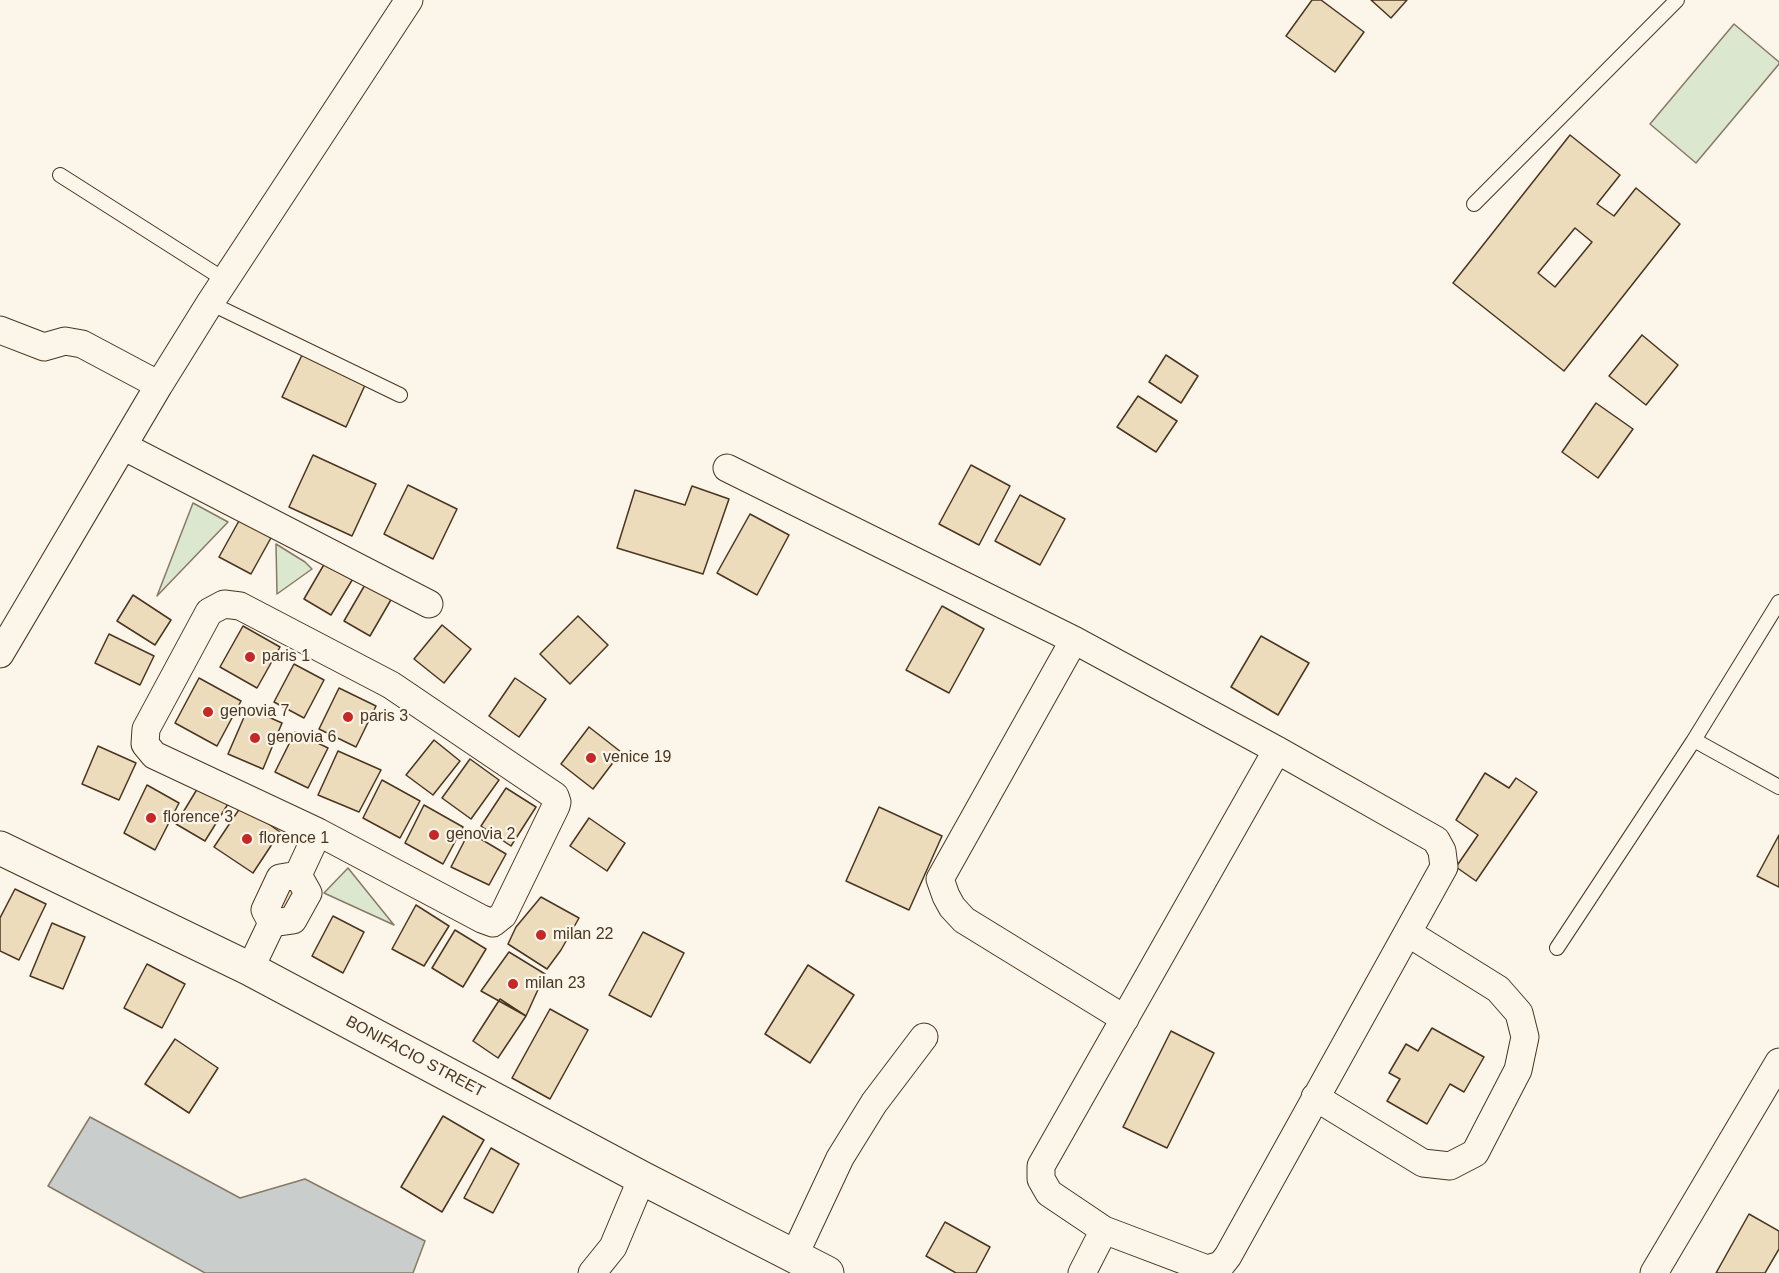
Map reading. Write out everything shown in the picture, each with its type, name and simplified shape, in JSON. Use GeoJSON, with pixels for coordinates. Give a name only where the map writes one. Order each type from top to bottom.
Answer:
{"type":"FeatureCollection","features":[{"type":"Feature","properties":{"kind":"street"},"geometry":{"type":"LineString","coordinates":[[0,654],[210,303],[409,0]]}},
{"type":"Feature","properties":{"kind":"street"},"geometry":{"type":"LineString","coordinates":[[0,330],[44,347],[65,341],[82,344],[159,385]]}},
{"type":"Feature","properties":{"kind":"street"},"geometry":{"type":"LineString","coordinates":[[123,446],[429,603]]}},
{"type":"Feature","properties":{"kind":"street"},"geometry":{"type":"LineString","coordinates":[[727,468],[1074,640],[1277,750],[1436,840],[1442,851],[1444,867],[1228,1256],[1221,1265],[1208,1269],[1104,1230],[1049,1193],[1041,1179],[1041,1166],[1277,750]]}},
{"type":"Feature","properties":{"kind":"street"},"geometry":{"type":"LineString","coordinates":[[224,604],[240,606],[391,685],[555,796],[557,802],[503,915],[493,923],[318,832],[154,754],[145,744],[146,729],[209,612],[224,604]]}},
{"type":"Feature","properties":{"kind":"street"},"geometry":{"type":"LineString","coordinates":[[1074,640],[940,879],[952,908],[964,920],[1125,1019]]}},
{"type":"Feature","properties":{"kind":"street"},"geometry":{"type":"LineString","coordinates":[[250,969],[272,923],[265,910],[280,878],[298,876],[318,832]]}},
{"type":"Feature","properties":{"kind":"street","name":"BONIFACIO STREET"},"geometry":{"type":"LineString","coordinates":[[0,848],[250,969],[642,1178],[827,1273]]}},
{"type":"Feature","properties":{"kind":"street"},"geometry":{"type":"LineString","coordinates":[[1315,1097],[1423,1163],[1450,1166],[1475,1153],[1518,1070],[1525,1037],[1519,1013],[1498,989],[1408,933]]}},
{"type":"Feature","properties":{"kind":"street"},"geometry":{"type":"LineString","coordinates":[[794,1256],[840,1158],[874,1103],[924,1036]]}},
{"type":"Feature","properties":{"kind":"street"},"geometry":{"type":"LineString","coordinates":[[1654,1273],[1779,1062]]}},
{"type":"Feature","properties":{"kind":"street"},"geometry":{"type":"LineString","coordinates":[[592,1273],[613,1247],[642,1178]]}},
{"type":"Feature","properties":{"kind":"street"},"geometry":{"type":"LineString","coordinates":[[1082,1273],[1104,1230]]}},
{"type":"Feature","properties":{"kind":"lane"},"geometry":{"type":"LineString","coordinates":[[1474,204],[1677,0]]}},
{"type":"Feature","properties":{"kind":"lane"},"geometry":{"type":"LineString","coordinates":[[60,175],[225,280]]}},
{"type":"Feature","properties":{"kind":"lane"},"geometry":{"type":"LineString","coordinates":[[210,303],[400,395]]}},
{"type":"Feature","properties":{"kind":"lane"},"geometry":{"type":"LineString","coordinates":[[1557,948],[1694,740],[1779,602]]}},
{"type":"Feature","properties":{"kind":"lane"},"geometry":{"type":"LineString","coordinates":[[1694,740],[1779,788]]}},
{"type":"Feature","properties":{"kind":"green space"},"geometry":{"type":"Polygon","coordinates":[[[1734,24],[1779,64],[1696,163],[1650,124],[1734,24]]]}},
{"type":"Feature","properties":{"kind":"green space"},"geometry":{"type":"Polygon","coordinates":[[[193,503],[228,522],[157,596],[193,503]]]}},
{"type":"Feature","properties":{"kind":"green space"},"geometry":{"type":"Polygon","coordinates":[[[276,544],[312,569],[277,594],[276,544]]]}},
{"type":"Feature","properties":{"kind":"green space"},"geometry":{"type":"Polygon","coordinates":[[[348,868],[394,925],[324,893],[348,868]]]}},
{"type":"Feature","properties":{"kind":"shaded area"},"geometry":{"type":"Polygon","coordinates":[[[90,1117],[240,1198],[305,1179],[425,1241],[413,1273],[205,1273],[48,1186],[90,1117]]]}},
{"type":"Feature","properties":{"kind":"building"},"geometry":{"type":"Polygon","coordinates":[[[1312,0],[1321,0],[1364,32],[1335,72],[1286,36],[1312,0]]]}},
{"type":"Feature","properties":{"kind":"building"},"geometry":{"type":"Polygon","coordinates":[[[1371,0],[1407,0],[1391,18],[1371,0]]]}},
{"type":"Feature","properties":{"kind":"building"},"geometry":{"type":"Polygon","coordinates":[[[1570,135],[1620,175],[1597,204],[1614,216],[1636,188],[1680,224],[1564,371],[1453,283],[1570,135]],[[1575,228],[1538,273],[1555,287],[1592,242],[1575,228]]]}},
{"type":"Feature","properties":{"kind":"building"},"geometry":{"type":"Polygon","coordinates":[[[1642,335],[1678,365],[1646,405],[1609,376],[1642,335]]]}},
{"type":"Feature","properties":{"kind":"building"},"geometry":{"type":"Polygon","coordinates":[[[303,353],[366,383],[346,427],[282,397],[303,353]]]}},
{"type":"Feature","properties":{"kind":"building"},"geometry":{"type":"Polygon","coordinates":[[[1166,355],[1198,376],[1181,403],[1149,382],[1166,355]]]}},
{"type":"Feature","properties":{"kind":"building"},"geometry":{"type":"Polygon","coordinates":[[[1138,396],[1177,421],[1156,452],[1117,427],[1138,396]]]}},
{"type":"Feature","properties":{"kind":"building"},"geometry":{"type":"Polygon","coordinates":[[[1596,403],[1633,429],[1598,478],[1562,452],[1596,403]]]}},
{"type":"Feature","properties":{"kind":"building"},"geometry":{"type":"Polygon","coordinates":[[[313,455],[376,484],[352,536],[289,507],[313,455]]]}},
{"type":"Feature","properties":{"kind":"building"},"geometry":{"type":"Polygon","coordinates":[[[971,465],[1010,486],[979,545],[939,524],[971,465]]]}},
{"type":"Feature","properties":{"kind":"building"},"geometry":{"type":"Polygon","coordinates":[[[408,485],[457,509],[433,559],[384,534],[408,485]]]}},
{"type":"Feature","properties":{"kind":"building"},"geometry":{"type":"Polygon","coordinates":[[[692,486],[729,499],[703,574],[617,548],[635,490],[685,505],[692,486]]]}},
{"type":"Feature","properties":{"kind":"building"},"geometry":{"type":"Polygon","coordinates":[[[1020,495],[1065,519],[1040,565],[995,541],[1020,495]]]}},
{"type":"Feature","properties":{"kind":"building"},"geometry":{"type":"Polygon","coordinates":[[[750,514],[789,535],[757,595],[717,573],[750,514]]]}},
{"type":"Feature","properties":{"kind":"building"},"geometry":{"type":"Polygon","coordinates":[[[240,519],[272,536],[251,574],[219,557],[240,519]]]}},
{"type":"Feature","properties":{"kind":"building"},"geometry":{"type":"Polygon","coordinates":[[[326,561],[354,577],[331,615],[304,599],[326,561]]]}},
{"type":"Feature","properties":{"kind":"building"},"geometry":{"type":"Polygon","coordinates":[[[366,583],[392,598],[370,636],[344,621],[366,583]]]}},
{"type":"Feature","properties":{"kind":"building"},"geometry":{"type":"Polygon","coordinates":[[[133,595],[171,620],[155,645],[117,621],[133,595]]]}},
{"type":"Feature","properties":{"kind":"building"},"geometry":{"type":"Polygon","coordinates":[[[942,606],[984,629],[949,693],[906,670],[942,606]]]}},
{"type":"Feature","properties":{"kind":"building"},"geometry":{"type":"Polygon","coordinates":[[[578,616],[608,645],[570,684],[540,654],[578,616]]]}},
{"type":"Feature","properties":{"kind":"building"},"geometry":{"type":"Polygon","coordinates":[[[442,625],[471,649],[444,683],[414,659],[442,625]]]}},
{"type":"Feature","properties":{"kind":"building","name":"paris 1"},"geometry":{"type":"Polygon","coordinates":[[[243,626],[280,647],[257,688],[220,667],[243,626]]]}},
{"type":"Feature","properties":{"kind":"building"},"geometry":{"type":"Polygon","coordinates":[[[109,634],[154,656],[140,685],[95,663],[109,634]]]}},
{"type":"Feature","properties":{"kind":"building"},"geometry":{"type":"Polygon","coordinates":[[[1261,636],[1309,663],[1278,715],[1231,687],[1261,636]]]}},
{"type":"Feature","properties":{"kind":"building"},"geometry":{"type":"Polygon","coordinates":[[[294,664],[324,680],[304,718],[274,702],[294,664]]]}},
{"type":"Feature","properties":{"kind":"building","name":"genovia 7"},"geometry":{"type":"Polygon","coordinates":[[[199,678],[241,701],[217,746],[175,723],[199,678]]]}},
{"type":"Feature","properties":{"kind":"building"},"geometry":{"type":"Polygon","coordinates":[[[515,678],[546,699],[519,737],[489,716],[515,678]]]}},
{"type":"Feature","properties":{"kind":"building","name":"paris 3"},"geometry":{"type":"Polygon","coordinates":[[[339,688],[376,706],[356,747],[319,729],[339,688]]]}},
{"type":"Feature","properties":{"kind":"building","name":"genovia 6"},"geometry":{"type":"Polygon","coordinates":[[[248,708],[282,723],[263,769],[228,754],[248,708]]]}},
{"type":"Feature","properties":{"kind":"building","name":"venice 19"},"geometry":{"type":"Polygon","coordinates":[[[589,727],[621,752],[593,789],[561,764],[589,727]]]}},
{"type":"Feature","properties":{"kind":"building"},"geometry":{"type":"Polygon","coordinates":[[[295,732],[328,748],[308,788],[275,772],[295,732]]]}},
{"type":"Feature","properties":{"kind":"building"},"geometry":{"type":"Polygon","coordinates":[[[434,740],[460,761],[433,795],[406,775],[434,740]]]}},
{"type":"Feature","properties":{"kind":"building"},"geometry":{"type":"Polygon","coordinates":[[[98,746],[136,763],[119,800],[82,784],[98,746]]]}},
{"type":"Feature","properties":{"kind":"building"},"geometry":{"type":"Polygon","coordinates":[[[338,751],[381,770],[359,812],[318,795],[338,751]]]}},
{"type":"Feature","properties":{"kind":"building"},"geometry":{"type":"Polygon","coordinates":[[[470,759],[499,780],[471,819],[442,798],[470,759]]]}},
{"type":"Feature","properties":{"kind":"building"},"geometry":{"type":"Polygon","coordinates":[[[1485,773],[1509,788],[1516,778],[1537,792],[1476,881],[1456,867],[1478,835],[1456,820],[1485,773]]]}},
{"type":"Feature","properties":{"kind":"building"},"geometry":{"type":"Polygon","coordinates":[[[382,780],[420,801],[400,838],[363,818],[382,780]]]}},
{"type":"Feature","properties":{"kind":"building","name":"florence 3"},"geometry":{"type":"Polygon","coordinates":[[[147,785],[179,803],[155,850],[124,833],[147,785]]]}},
{"type":"Feature","properties":{"kind":"building"},"geometry":{"type":"Polygon","coordinates":[[[199,786],[228,804],[205,841],[176,824],[199,786]]]}},
{"type":"Feature","properties":{"kind":"building"},"geometry":{"type":"Polygon","coordinates":[[[506,788],[536,807],[511,846],[481,826],[506,788]]]}},
{"type":"Feature","properties":{"kind":"building","name":"florence 1"},"geometry":{"type":"Polygon","coordinates":[[[242,805],[280,832],[253,873],[214,847],[242,805]]]}},
{"type":"Feature","properties":{"kind":"building","name":"genovia 2"},"geometry":{"type":"Polygon","coordinates":[[[424,805],[463,827],[443,864],[405,843],[424,805]]]}},
{"type":"Feature","properties":{"kind":"building"},"geometry":{"type":"Polygon","coordinates":[[[879,807],[942,836],[909,910],[846,881],[879,807]]]}},
{"type":"Feature","properties":{"kind":"building"},"geometry":{"type":"Polygon","coordinates":[[[589,818],[625,843],[607,871],[570,846],[589,818]]]}},
{"type":"Feature","properties":{"kind":"building"},"geometry":{"type":"Polygon","coordinates":[[[469,832],[506,854],[489,885],[451,867],[469,832]]]}},
{"type":"Feature","properties":{"kind":"building"},"geometry":{"type":"Polygon","coordinates":[[[1779,835],[1779,887],[1757,876],[1779,835]]]}},
{"type":"Feature","properties":{"kind":"building"},"geometry":{"type":"Polygon","coordinates":[[[284,884],[301,892],[290,913],[273,904],[284,884]]]}},
{"type":"Feature","properties":{"kind":"building"},"geometry":{"type":"Polygon","coordinates":[[[15,889],[46,904],[19,960],[0,951],[0,918],[15,889]]]}},
{"type":"Feature","properties":{"kind":"building","name":"milan 22"},"geometry":{"type":"Polygon","coordinates":[[[541,897],[579,918],[547,969],[508,944],[516,927],[541,897]]]}},
{"type":"Feature","properties":{"kind":"building"},"geometry":{"type":"Polygon","coordinates":[[[416,905],[449,926],[424,966],[392,949],[416,905]]]}},
{"type":"Feature","properties":{"kind":"building"},"geometry":{"type":"Polygon","coordinates":[[[333,916],[364,932],[343,973],[312,956],[333,916]]]}},
{"type":"Feature","properties":{"kind":"building"},"geometry":{"type":"Polygon","coordinates":[[[52,923],[85,937],[63,989],[30,976],[52,923]]]}},
{"type":"Feature","properties":{"kind":"building"},"geometry":{"type":"Polygon","coordinates":[[[455,930],[486,949],[463,987],[432,968],[455,930]]]}},
{"type":"Feature","properties":{"kind":"building"},"geometry":{"type":"Polygon","coordinates":[[[643,932],[684,953],[651,1017],[609,995],[643,932]]]}},
{"type":"Feature","properties":{"kind":"building","name":"milan 23"},"geometry":{"type":"Polygon","coordinates":[[[509,952],[545,974],[526,1016],[481,991],[509,952]]]}},
{"type":"Feature","properties":{"kind":"building"},"geometry":{"type":"Polygon","coordinates":[[[147,964],[185,984],[162,1028],[124,1008],[147,964]]]}},
{"type":"Feature","properties":{"kind":"building"},"geometry":{"type":"Polygon","coordinates":[[[808,965],[854,995],[810,1063],[765,1034],[808,965]]]}},
{"type":"Feature","properties":{"kind":"building"},"geometry":{"type":"Polygon","coordinates":[[[500,999],[526,1016],[498,1058],[473,1041],[500,999]]]}},
{"type":"Feature","properties":{"kind":"building"},"geometry":{"type":"Polygon","coordinates":[[[550,1009],[588,1030],[550,1099],[512,1078],[550,1009]]]}},
{"type":"Feature","properties":{"kind":"building"},"geometry":{"type":"Polygon","coordinates":[[[1432,1028],[1484,1057],[1464,1092],[1450,1084],[1427,1124],[1387,1101],[1400,1079],[1389,1073],[1406,1044],[1418,1051],[1432,1028]]]}},
{"type":"Feature","properties":{"kind":"building"},"geometry":{"type":"Polygon","coordinates":[[[1171,1031],[1214,1053],[1167,1148],[1123,1127],[1171,1031]]]}},
{"type":"Feature","properties":{"kind":"building"},"geometry":{"type":"Polygon","coordinates":[[[175,1039],[218,1068],[189,1113],[145,1084],[175,1039]]]}},
{"type":"Feature","properties":{"kind":"building"},"geometry":{"type":"Polygon","coordinates":[[[443,1116],[484,1140],[442,1212],[401,1187],[443,1116]]]}},
{"type":"Feature","properties":{"kind":"building"},"geometry":{"type":"Polygon","coordinates":[[[491,1148],[519,1164],[493,1213],[464,1198],[491,1148]]]}},
{"type":"Feature","properties":{"kind":"building"},"geometry":{"type":"Polygon","coordinates":[[[1749,1214],[1779,1231],[1779,1249],[1765,1273],[1716,1273],[1749,1214]]]}},
{"type":"Feature","properties":{"kind":"building"},"geometry":{"type":"Polygon","coordinates":[[[945,1222],[990,1247],[976,1273],[956,1273],[926,1256],[945,1222]]]}},
{"type":"Feature","properties":{"kind":"place","name":"paris 1"},"geometry":{"type":"Point","coordinates":[250,657]}},
{"type":"Feature","properties":{"kind":"place","name":"genovia 7"},"geometry":{"type":"Point","coordinates":[208,712]}},
{"type":"Feature","properties":{"kind":"place","name":"paris 3"},"geometry":{"type":"Point","coordinates":[348,717]}},
{"type":"Feature","properties":{"kind":"place","name":"genovia 6"},"geometry":{"type":"Point","coordinates":[255,738]}},
{"type":"Feature","properties":{"kind":"place","name":"venice 19"},"geometry":{"type":"Point","coordinates":[591,758]}},
{"type":"Feature","properties":{"kind":"place","name":"florence 3"},"geometry":{"type":"Point","coordinates":[151,818]}},
{"type":"Feature","properties":{"kind":"place","name":"genovia 2"},"geometry":{"type":"Point","coordinates":[434,835]}},
{"type":"Feature","properties":{"kind":"place","name":"florence 1"},"geometry":{"type":"Point","coordinates":[247,839]}},
{"type":"Feature","properties":{"kind":"place","name":"milan 22"},"geometry":{"type":"Point","coordinates":[541,935]}},
{"type":"Feature","properties":{"kind":"place","name":"milan 23"},"geometry":{"type":"Point","coordinates":[513,984]}}]}
